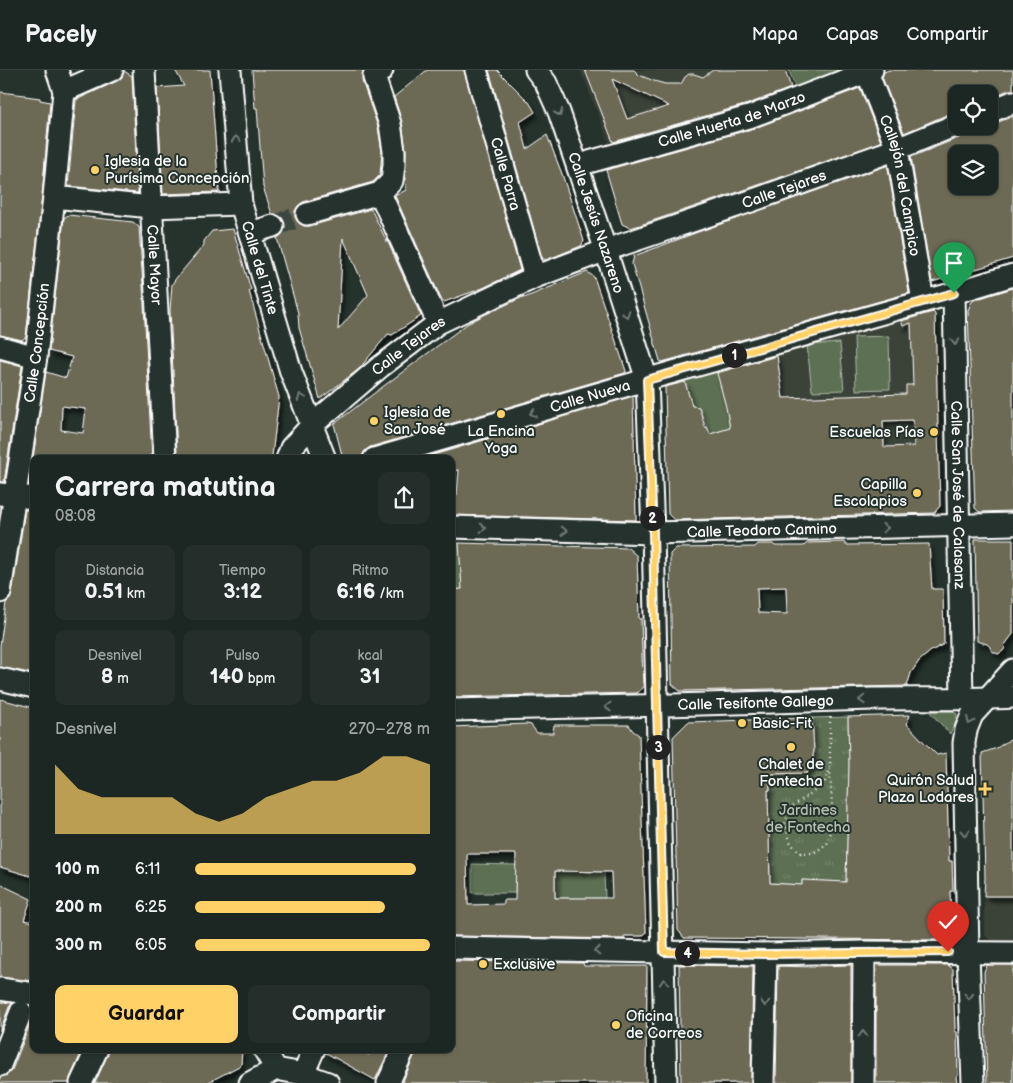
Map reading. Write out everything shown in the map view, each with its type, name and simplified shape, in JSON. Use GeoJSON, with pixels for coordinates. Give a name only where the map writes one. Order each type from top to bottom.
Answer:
{"type":"FeatureCollection","features":[{"type":"Feature","properties":{"kind":"street"},"geometry":{"type":"LineString","coordinates":[[57,70],[64,90],[112,70]]}},
{"type":"Feature","properties":{"kind":"street","name":"Calle Mayor"},"geometry":{"type":"LineString","coordinates":[[144,70],[165,455]]}},
{"type":"Feature","properties":{"kind":"street","name":"Calle del Tinte"},"geometry":{"type":"LineString","coordinates":[[230,70],[241,204],[291,372],[323,455]]}},
{"type":"Feature","properties":{"kind":"street"},"geometry":{"type":"LineString","coordinates":[[308,214],[380,193],[392,182],[394,151],[390,124],[374,77],[382,70]]}},
{"type":"Feature","properties":{"kind":"street","name":"Calle Parra"},"geometry":{"type":"LineString","coordinates":[[476,70],[535,277]]}},
{"type":"Feature","properties":{"kind":"street","name":"Calle Jesús Nazareno"},"geometry":{"type":"LineString","coordinates":[[536,70],[546,83],[559,112],[647,380],[653,533],[666,1083]]}},
{"type":"Feature","properties":{"kind":"street","name":"Callejón del Campico"},"geometry":{"type":"LineString","coordinates":[[870,71],[897,149],[923,301]]}},
{"type":"Feature","properties":{"kind":"street","name":"Calle Huerta de Marzo"},"geometry":{"type":"LineString","coordinates":[[589,162],[752,116],[870,71]]}},
{"type":"Feature","properties":{"kind":"street","name":"Calle Concepción"},"geometry":{"type":"LineString","coordinates":[[0,592],[36,357],[64,90]]}},
{"type":"Feature","properties":{"kind":"street"},"geometry":{"type":"LineString","coordinates":[[998,108],[1013,102]]}},
{"type":"Feature","properties":{"kind":"street","name":"Calle Tejares"},"geometry":{"type":"LineString","coordinates":[[288,455],[291,448],[312,425],[380,367],[438,323],[482,301],[535,277],[592,255],[751,201],[897,149],[948,128]]}},
{"type":"Feature","properties":{"kind":"street"},"geometry":{"type":"LineString","coordinates":[[380,193],[438,323]]}},
{"type":"Feature","properties":{"kind":"street"},"geometry":{"type":"LineString","coordinates":[[54,196],[152,207],[241,204]]}},
{"type":"Feature","properties":{"kind":"street"},"geometry":{"type":"LineString","coordinates":[[250,234],[273,226]]}},
{"type":"Feature","properties":{"kind":"street","name":"Calle Nueva"},"geometry":{"type":"LineString","coordinates":[[388,455],[1013,275]]}},
{"type":"Feature","properties":{"kind":"street","name":"Calle San José de Calasanz"},"geometry":{"type":"LineString","coordinates":[[954,293],[962,698]]}},
{"type":"Feature","properties":{"kind":"street"},"geometry":{"type":"LineString","coordinates":[[0,347],[36,357]]}},
{"type":"Feature","properties":{"kind":"street","name":"Calle Teodoro Camino"},"geometry":{"type":"LineString","coordinates":[[455,527],[653,533],[1013,524]]}},
{"type":"Feature","properties":{"kind":"street"},"geometry":{"type":"LineString","coordinates":[[973,1083],[963,749],[966,730],[972,715],[1013,670]]}},
{"type":"Feature","properties":{"kind":"street"},"geometry":{"type":"LineString","coordinates":[[0,678],[30,686]]}},
{"type":"Feature","properties":{"kind":"street","name":"Calle Tesifonte Gallego"},"geometry":{"type":"LineString","coordinates":[[455,710],[1012,697]]}},
{"type":"Feature","properties":{"kind":"street"},"geometry":{"type":"LineString","coordinates":[[455,948],[766,954],[864,952],[1013,953]]}},
{"type":"Feature","properties":{"kind":"street"},"geometry":{"type":"LineString","coordinates":[[863,1083],[864,952]]}},
{"type":"Feature","properties":{"kind":"street"},"geometry":{"type":"LineString","coordinates":[[764,1083],[766,954]]}},
{"type":"Feature","properties":{"kind":"street"},"geometry":{"type":"LineString","coordinates":[[0,989],[27,1000],[0,1065]]}},
{"type":"Feature","properties":{"kind":"street"},"geometry":{"type":"LineString","coordinates":[[81,1083],[95,1053]]}},
{"type":"Feature","properties":{"kind":"street"},"geometry":{"type":"LineString","coordinates":[[266,1053],[276,1069]]}},
{"type":"Feature","properties":{"kind":"street"},"geometry":{"type":"LineString","coordinates":[[303,1074],[312,1053]]}},
{"type":"Feature","properties":{"kind":"street"},"geometry":{"type":"LineString","coordinates":[[388,1083],[402,1053]]}},
{"type":"Feature","properties":{"kind":"street"},"geometry":{"type":"LineString","coordinates":[[250,1083],[276,1069],[303,1074],[328,1083]]}},
{"type":"Feature","properties":{"kind":"path"},"geometry":{"type":"LineString","coordinates":[[830,701],[830,769],[833,826],[827,844],[813,853],[801,853],[791,844],[786,824],[790,808],[824,784],[830,769]]}},
{"type":"Feature","properties":{"kind":"shaded area"},"geometry":{"type":"Polygon","coordinates":[[[582,70],[855,70],[752,110],[612,150],[582,70]]]}},
{"type":"Feature","properties":{"kind":"shaded area"},"geometry":{"type":"Polygon","coordinates":[[[927,308],[935,314],[940,506],[934,513],[895,515],[894,490],[766,422],[757,356],[927,308]]]}},
{"type":"Feature","properties":{"kind":"shaded area"},"geometry":{"type":"Polygon","coordinates":[[[985,877],[1013,877],[1013,941],[991,941],[985,935],[985,877]]]}},
{"type":"Feature","properties":{"kind":"green space"},"geometry":{"type":"Polygon","coordinates":[[[789,70],[851,70],[796,89],[789,70]]]}},
{"type":"Feature","properties":{"kind":"green space"},"geometry":{"type":"Polygon","coordinates":[[[889,336],[890,389],[856,390],[854,337],[889,336]]]}},
{"type":"Feature","properties":{"kind":"green space"},"geometry":{"type":"Polygon","coordinates":[[[840,343],[844,390],[812,391],[807,345],[840,343]]]}},
{"type":"Feature","properties":{"kind":"green space"},"geometry":{"type":"Polygon","coordinates":[[[716,368],[730,428],[710,434],[699,407],[692,406],[684,378],[716,368]]]}},
{"type":"Feature","properties":{"kind":"green space"},"geometry":{"type":"Polygon","coordinates":[[[455,543],[459,543],[462,589],[455,590],[455,543]]]}},
{"type":"Feature","properties":{"kind":"green space"},"geometry":{"type":"Polygon","coordinates":[[[929,711],[953,711],[957,714],[957,719],[950,734],[929,711]]]}},
{"type":"Feature","properties":{"kind":"green space","name":"Jardines de Fontecha"},"geometry":{"type":"Polygon","coordinates":[[[848,717],[849,764],[846,882],[802,880],[802,885],[770,883],[769,775],[807,773],[813,769],[813,762],[809,762],[814,751],[812,746],[812,718],[848,717]]]}},
{"type":"Feature","properties":{"kind":"green space"},"geometry":{"type":"Polygon","coordinates":[[[472,864],[516,865],[515,893],[472,893],[472,864]]]}},
{"type":"Feature","properties":{"kind":"green space"},"geometry":{"type":"Polygon","coordinates":[[[555,871],[604,872],[605,898],[555,898],[555,871]]]}},
{"type":"Feature","properties":{"kind":"building"},"geometry":{"type":"Polygon","coordinates":[[[175,70],[210,70],[219,192],[163,194],[157,88],[184,86],[175,70]]]}},
{"type":"Feature","properties":{"kind":"building"},"geometry":{"type":"Polygon","coordinates":[[[252,70],[363,70],[362,81],[378,127],[382,152],[380,175],[373,182],[303,202],[295,211],[295,217],[304,226],[310,226],[371,209],[421,316],[392,335],[388,334],[359,369],[320,399],[299,328],[298,313],[277,238],[282,234],[285,223],[281,217],[272,214],[263,187],[257,108],[255,108],[252,70]],[[343,238],[338,330],[368,295],[343,238]]]}},
{"type":"Feature","properties":{"kind":"building"},"geometry":{"type":"Polygon","coordinates":[[[427,70],[464,70],[520,270],[483,288],[444,302],[395,196],[406,190],[406,151],[402,122],[394,97],[427,70]]]}},
{"type":"Feature","properties":{"kind":"building"},"geometry":{"type":"Polygon","coordinates":[[[489,70],[497,70],[529,102],[535,112],[520,122],[527,149],[547,135],[584,241],[581,246],[546,260],[542,258],[489,70]]]}},
{"type":"Feature","properties":{"kind":"building"},"geometry":{"type":"Polygon","coordinates":[[[585,70],[634,70],[639,75],[654,81],[665,84],[681,84],[689,74],[703,77],[713,70],[785,70],[791,88],[748,104],[613,142],[585,70]],[[612,79],[627,119],[669,106],[612,79]]]}},
{"type":"Feature","properties":{"kind":"building"},"geometry":{"type":"Polygon","coordinates":[[[889,70],[1013,70],[1013,90],[1008,90],[998,95],[998,85],[948,85],[948,114],[904,133],[882,77],[884,72],[889,70]]]}},
{"type":"Feature","properties":{"kind":"building"},"geometry":{"type":"Polygon","coordinates":[[[124,71],[132,76],[138,192],[68,186],[76,100],[117,81],[122,77],[124,71]]]}},
{"type":"Feature","properties":{"kind":"building"},"geometry":{"type":"Polygon","coordinates":[[[860,88],[881,142],[637,226],[630,228],[622,224],[606,170],[755,128],[860,88]]]}},
{"type":"Feature","properties":{"kind":"building"},"geometry":{"type":"Polygon","coordinates":[[[0,92],[40,98],[40,100],[50,102],[42,196],[26,337],[22,340],[0,335],[0,92]]]}},
{"type":"Feature","properties":{"kind":"building"},"geometry":{"type":"Polygon","coordinates":[[[1013,116],[1013,258],[932,282],[911,157],[963,135],[998,135],[998,122],[1013,116]]]}},
{"type":"Feature","properties":{"kind":"building"},"geometry":{"type":"Polygon","coordinates":[[[886,166],[888,168],[909,293],[660,361],[632,264],[634,256],[886,166]]]}},
{"type":"Feature","properties":{"kind":"building"},"geometry":{"type":"Polygon","coordinates":[[[68,215],[133,222],[139,227],[152,455],[33,455],[46,372],[66,378],[72,357],[49,351],[64,218],[68,215]],[[62,406],[61,430],[83,433],[86,409],[62,406]]]}},
{"type":"Feature","properties":{"kind":"building"},"geometry":{"type":"Polygon","coordinates":[[[233,229],[251,290],[249,291],[279,397],[272,455],[179,455],[177,453],[170,310],[172,284],[204,245],[204,241],[212,231],[233,229]]]}},
{"type":"Feature","properties":{"kind":"building"},"geometry":{"type":"Polygon","coordinates":[[[587,272],[594,277],[626,371],[625,373],[370,447],[363,455],[342,455],[334,424],[467,324],[587,272]]]}},
{"type":"Feature","properties":{"kind":"building"},"geometry":{"type":"Polygon","coordinates":[[[1013,288],[1013,511],[979,512],[975,508],[968,310],[974,300],[1013,288]]]}},
{"type":"Feature","properties":{"kind":"building"},"geometry":{"type":"Polygon","coordinates":[[[933,312],[935,314],[940,506],[934,513],[674,520],[668,514],[665,387],[685,382],[692,406],[699,407],[705,427],[707,427],[710,434],[730,428],[717,373],[777,356],[783,398],[906,394],[906,385],[913,385],[911,323],[903,326],[901,321],[933,312]],[[913,420],[883,421],[884,447],[914,446],[913,420]]]}},
{"type":"Feature","properties":{"kind":"building"},"geometry":{"type":"Polygon","coordinates":[[[0,360],[22,366],[4,482],[0,482],[0,360]]]}},
{"type":"Feature","properties":{"kind":"building"},"geometry":{"type":"Polygon","coordinates":[[[633,396],[636,520],[455,515],[455,495],[457,495],[459,470],[455,470],[455,455],[434,455],[633,396]]]}},
{"type":"Feature","properties":{"kind":"building"},"geometry":{"type":"Polygon","coordinates":[[[25,510],[30,510],[30,673],[1,667],[0,665],[0,646],[6,603],[12,594],[25,510]]]}},
{"type":"Feature","properties":{"kind":"building"},"geometry":{"type":"Polygon","coordinates":[[[975,539],[1013,539],[1013,634],[1004,646],[1003,651],[998,654],[992,651],[987,644],[977,641],[975,539]]]}},
{"type":"Feature","properties":{"kind":"building"},"geometry":{"type":"Polygon","coordinates":[[[844,542],[846,545],[929,544],[932,589],[943,589],[944,644],[931,651],[919,661],[911,673],[907,686],[680,691],[672,684],[670,554],[676,548],[755,547],[758,544],[804,546],[807,543],[844,542]],[[786,587],[757,588],[758,613],[787,614],[786,587]]]}},
{"type":"Feature","properties":{"kind":"building"},"geometry":{"type":"Polygon","coordinates":[[[459,543],[628,548],[637,556],[643,688],[637,693],[455,697],[455,590],[462,589],[459,543]]]}},
{"type":"Feature","properties":{"kind":"building"},"geometry":{"type":"Polygon","coordinates":[[[0,699],[30,707],[30,876],[0,867],[0,699]]]}},
{"type":"Feature","properties":{"kind":"building"},"geometry":{"type":"Polygon","coordinates":[[[910,715],[907,724],[922,740],[937,755],[946,753],[949,861],[952,861],[953,891],[950,891],[952,933],[945,940],[684,938],[678,930],[673,737],[688,722],[812,718],[813,767],[807,773],[769,774],[770,790],[768,790],[770,883],[802,885],[802,880],[846,882],[849,764],[848,717],[910,715]]]}},
{"type":"Feature","properties":{"kind":"building"},"geometry":{"type":"Polygon","coordinates":[[[527,724],[531,725],[537,733],[553,733],[554,725],[629,725],[639,735],[646,933],[642,936],[624,936],[624,939],[455,936],[455,727],[527,724]],[[467,854],[468,905],[504,904],[504,900],[515,900],[516,854],[467,854]],[[555,871],[555,898],[612,898],[611,872],[555,871]]]}},
{"type":"Feature","properties":{"kind":"building"},"geometry":{"type":"Polygon","coordinates":[[[1013,737],[1013,896],[984,896],[982,753],[997,748],[1013,737]]]}},
{"type":"Feature","properties":{"kind":"building"},"geometry":{"type":"Polygon","coordinates":[[[0,884],[30,899],[24,920],[30,921],[30,981],[0,977],[0,884]]]}},
{"type":"Feature","properties":{"kind":"building"},"geometry":{"type":"Polygon","coordinates":[[[455,961],[583,963],[584,966],[647,966],[646,1083],[402,1083],[415,1054],[455,1053],[455,961]]]}},
{"type":"Feature","properties":{"kind":"building"},"geometry":{"type":"Polygon","coordinates":[[[679,965],[753,966],[751,1083],[681,1083],[679,965]]]}},
{"type":"Feature","properties":{"kind":"building"},"geometry":{"type":"Polygon","coordinates":[[[851,965],[851,1083],[776,1083],[778,966],[815,967],[851,965]]]}},
{"type":"Feature","properties":{"kind":"building"},"geometry":{"type":"Polygon","coordinates":[[[878,965],[948,965],[953,969],[955,1031],[957,1032],[957,1083],[876,1083],[876,967],[878,965]]]}},
{"type":"Feature","properties":{"kind":"building"},"geometry":{"type":"Polygon","coordinates":[[[988,965],[1013,965],[1013,1083],[987,1083],[984,972],[988,965]]]}},
{"type":"Feature","properties":{"kind":"building"},"geometry":{"type":"Polygon","coordinates":[[[0,1002],[12,1003],[0,1031],[0,1002]]]}},
{"type":"Feature","properties":{"kind":"building"},"geometry":{"type":"Polygon","coordinates":[[[30,1025],[30,1053],[81,1053],[69,1083],[0,1083],[0,1077],[7,1075],[12,1070],[30,1025]]]}},
{"type":"Feature","properties":{"kind":"building"},"geometry":{"type":"Polygon","coordinates":[[[242,1053],[241,1065],[207,1083],[95,1083],[108,1054],[242,1053]]]}},
{"type":"Feature","properties":{"kind":"building"},"geometry":{"type":"Polygon","coordinates":[[[326,1053],[365,1053],[369,1055],[370,1053],[388,1053],[375,1080],[326,1053]]]}},
{"type":"Feature","properties":{"kind":"tunnel"},"geometry":{"type":"LineString","coordinates":[[273,226],[307,214]]}},
{"type":"Feature","properties":{"kind":"place","name":"Iglesia de la Purísima Concepción"},"geometry":{"type":"Point","coordinates":[95,170]}},
{"type":"Feature","properties":{"kind":"place","name":"La Encina Yoga"},"geometry":{"type":"Point","coordinates":[501,414]}},
{"type":"Feature","properties":{"kind":"place","name":"Iglesia de San José"},"geometry":{"type":"Point","coordinates":[374,421]}},
{"type":"Feature","properties":{"kind":"place","name":"Escuelas Pías"},"geometry":{"type":"Point","coordinates":[934,432]}},
{"type":"Feature","properties":{"kind":"place","name":"Capilla Escolapios"},"geometry":{"type":"Point","coordinates":[917,493]}},
{"type":"Feature","properties":{"kind":"place","name":"Basic-Fit"},"geometry":{"type":"Point","coordinates":[742,723]}},
{"type":"Feature","properties":{"kind":"place","name":"Chalet de Fontecha"},"geometry":{"type":"Point","coordinates":[791,747]}},
{"type":"Feature","properties":{"kind":"place","name":"Quirón Salud Plaza Lodares"},"geometry":{"type":"Point","coordinates":[985,789]}},
{"type":"Feature","properties":{"kind":"place","name":"Exclusive"},"geometry":{"type":"Point","coordinates":[483,964]}},
{"type":"Feature","properties":{"kind":"place","name":"Oficina de Correos"},"geometry":{"type":"Point","coordinates":[616,1025]}},
{"type":"Feature","properties":{"kind":"route"},"geometry":{"type":"LineString","coordinates":[[948,952],[766,954],[664,952],[647,380],[954,293]]}}]}
